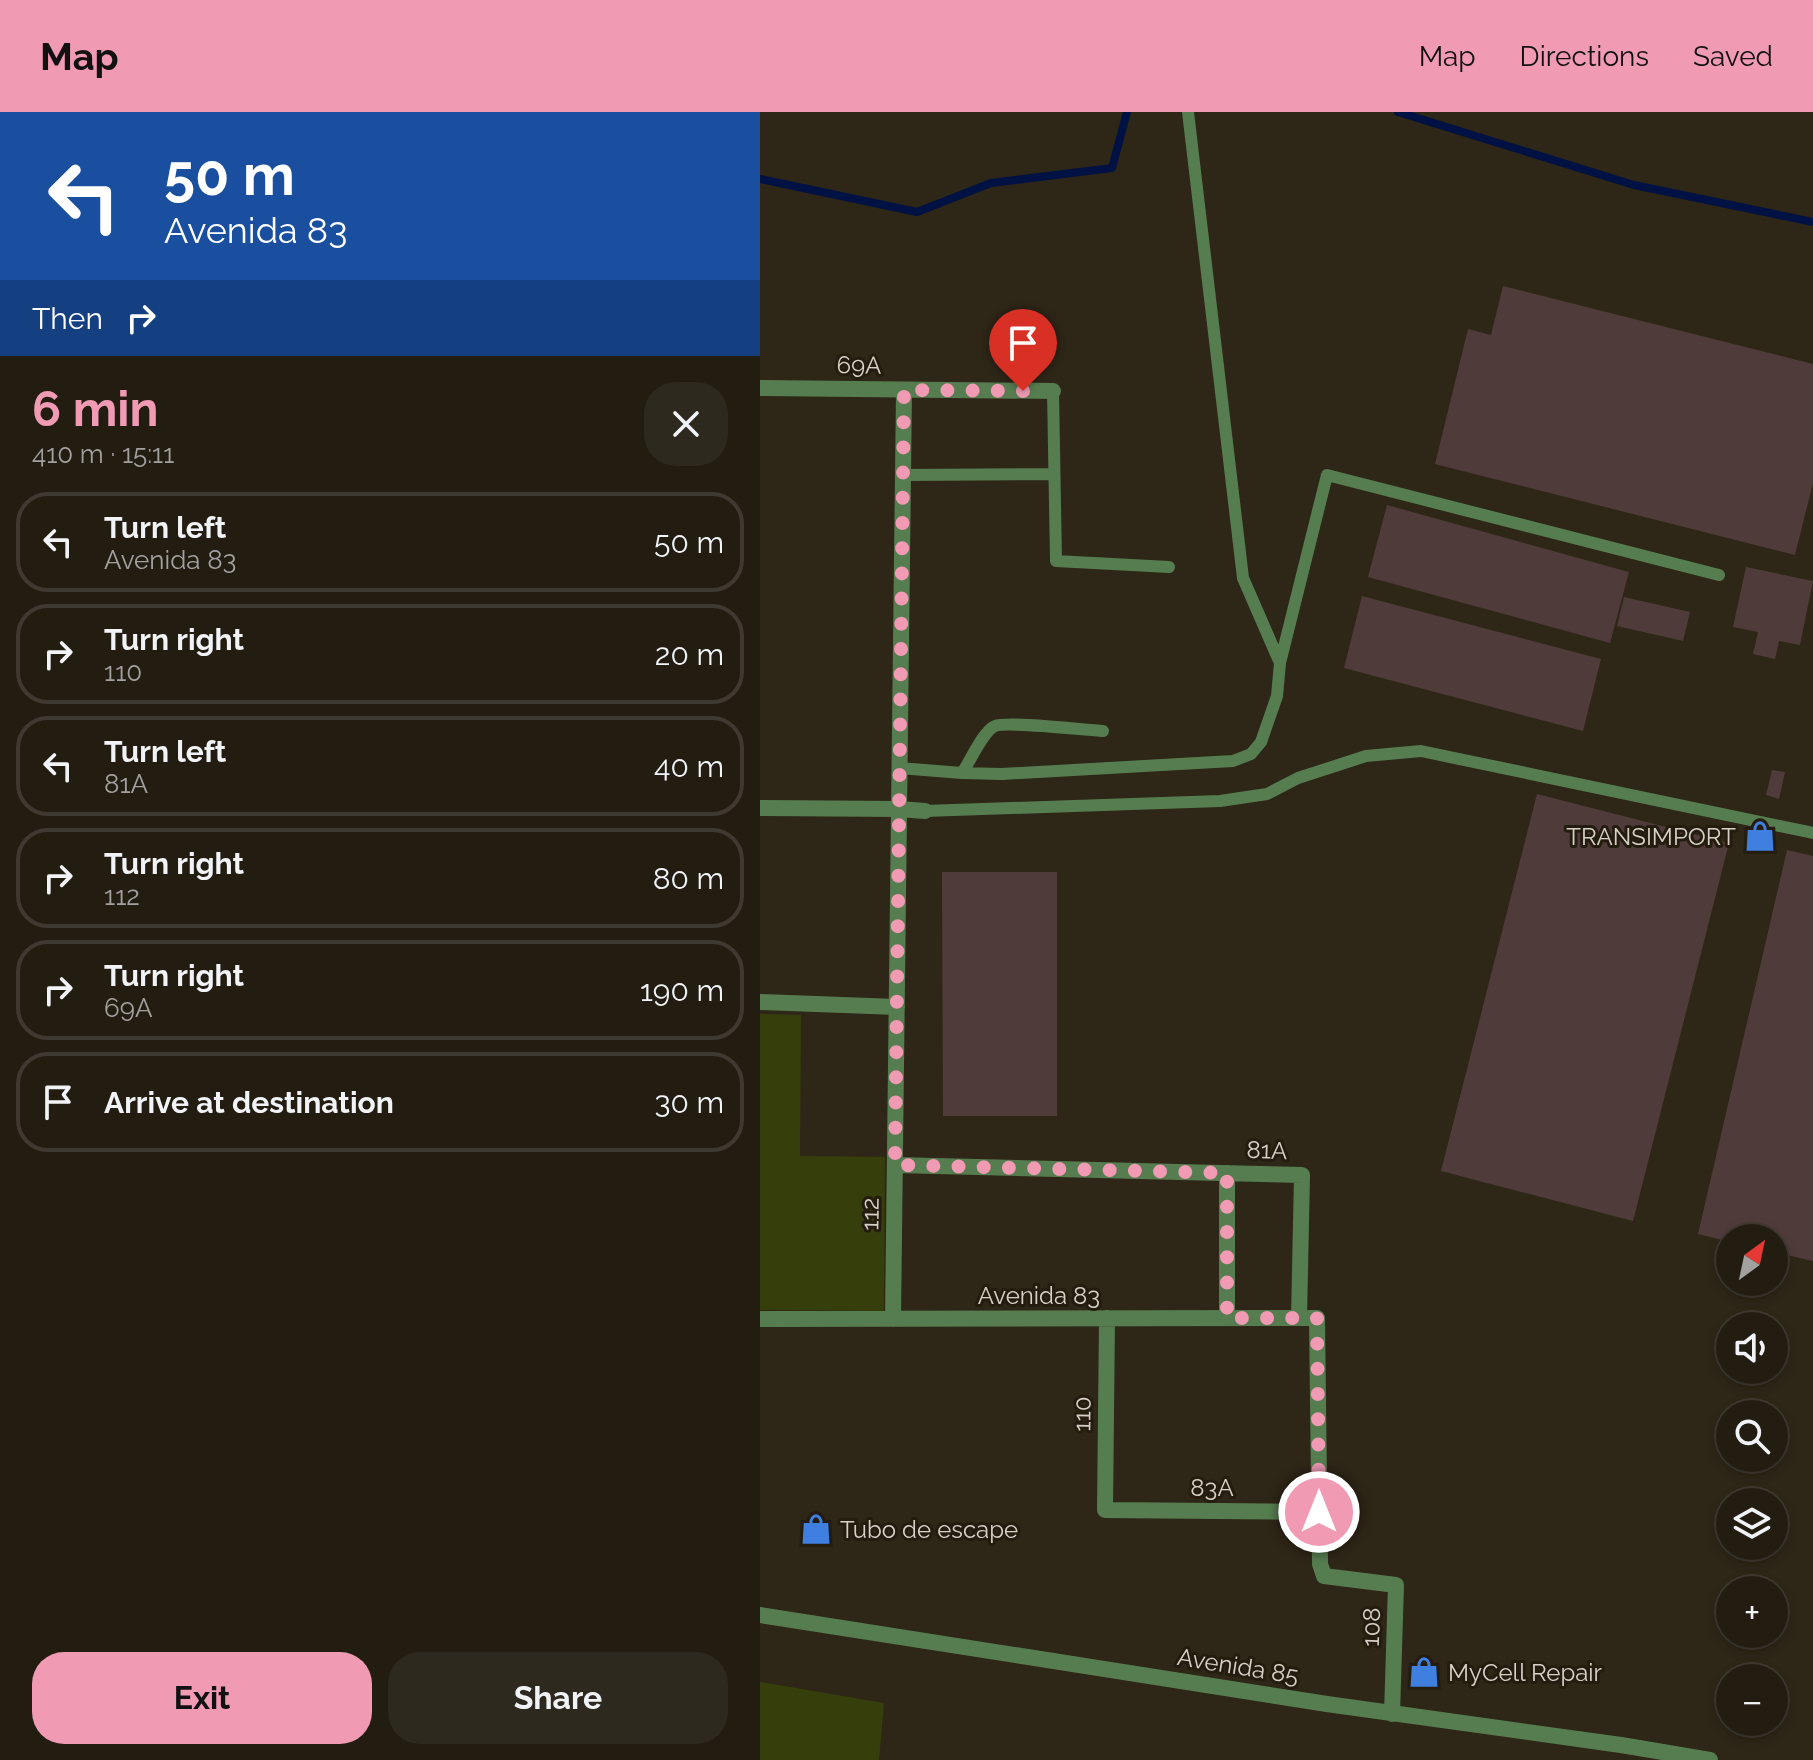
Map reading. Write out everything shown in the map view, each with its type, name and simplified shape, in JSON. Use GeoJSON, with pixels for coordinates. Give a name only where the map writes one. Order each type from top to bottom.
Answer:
{"type":"FeatureCollection","features":[{"type":"Feature","properties":{"kind":"street","name":"69A"},"geometry":{"type":"LineString","coordinates":[[760,388],[1053,391]]}},
{"type":"Feature","properties":{"kind":"street","name":"112"},"geometry":{"type":"LineString","coordinates":[[893,1319],[904,390]]}},
{"type":"Feature","properties":{"kind":"street"},"geometry":{"type":"LineString","coordinates":[[760,808],[925,811]]}},
{"type":"Feature","properties":{"kind":"street"},"geometry":{"type":"LineString","coordinates":[[760,1002],[897,1007]]}},
{"type":"Feature","properties":{"kind":"street","name":"81A"},"geometry":{"type":"LineString","coordinates":[[895,1165],[1302,1175],[1299,1318]]}},
{"type":"Feature","properties":{"kind":"street"},"geometry":{"type":"LineString","coordinates":[[1227,1173],[1227,1318]]}},
{"type":"Feature","properties":{"kind":"street","name":"110"},"geometry":{"type":"LineString","coordinates":[[1105,1510],[1107,1318]]}},
{"type":"Feature","properties":{"kind":"street","name":"Avenida 83"},"geometry":{"type":"LineString","coordinates":[[760,1319],[1317,1318]]}},
{"type":"Feature","properties":{"kind":"street","name":"108"},"geometry":{"type":"LineString","coordinates":[[1317,1318],[1320,1564],[1324,1576],[1396,1585],[1392,1714]]}},
{"type":"Feature","properties":{"kind":"street","name":"83A"},"geometry":{"type":"LineString","coordinates":[[1105,1510],[1319,1512]]}},
{"type":"Feature","properties":{"kind":"street","name":"Avenida 85"},"geometry":{"type":"LineString","coordinates":[[760,1615],[1392,1714],[1710,1760]]}},
{"type":"Feature","properties":{"kind":"lane"},"geometry":{"type":"LineString","coordinates":[[1188,112],[1243,578],[1280,663]]}},
{"type":"Feature","properties":{"kind":"lane"},"geometry":{"type":"LineString","coordinates":[[1053,391],[1056,561],[1169,567]]}},
{"type":"Feature","properties":{"kind":"lane"},"geometry":{"type":"LineString","coordinates":[[903,475],[1054,474]]}},
{"type":"Feature","properties":{"kind":"lane"},"geometry":{"type":"LineString","coordinates":[[899,768],[1002,774],[1233,761],[1251,754],[1261,742],[1277,696],[1280,663],[1327,475],[1719,575]]}},
{"type":"Feature","properties":{"kind":"lane"},"geometry":{"type":"LineString","coordinates":[[962,773],[985,734],[995,726],[1103,731]]}},
{"type":"Feature","properties":{"kind":"lane"},"geometry":{"type":"LineString","coordinates":[[925,811],[1220,801],[1267,794],[1298,778],[1366,756],[1421,751],[1813,833]]}},
{"type":"Feature","properties":{"kind":"green space"},"geometry":{"type":"Polygon","coordinates":[[[760,1014],[801,1015],[800,1156],[885,1157],[884,1311],[760,1310],[760,1014]]]}},
{"type":"Feature","properties":{"kind":"green space"},"geometry":{"type":"Polygon","coordinates":[[[760,1682],[884,1703],[879,1760],[760,1760],[760,1682]]]}},
{"type":"Feature","properties":{"kind":"building"},"geometry":{"type":"Polygon","coordinates":[[[1503,286],[1813,364],[1813,483],[1795,555],[1435,464],[1468,329],[1491,335],[1503,286]]]}},
{"type":"Feature","properties":{"kind":"building"},"geometry":{"type":"Polygon","coordinates":[[[1387,505],[1629,572],[1610,643],[1368,577],[1387,505]]]}},
{"type":"Feature","properties":{"kind":"building"},"geometry":{"type":"Polygon","coordinates":[[[1746,567],[1813,581],[1800,645],[1779,641],[1775,659],[1753,654],[1758,632],[1733,627],[1746,567]]]}},
{"type":"Feature","properties":{"kind":"building"},"geometry":{"type":"Polygon","coordinates":[[[1362,596],[1601,659],[1583,731],[1344,668],[1362,596]]]}},
{"type":"Feature","properties":{"kind":"building"},"geometry":{"type":"Polygon","coordinates":[[[1624,597],[1690,612],[1683,641],[1617,626],[1624,597]]]}},
{"type":"Feature","properties":{"kind":"building"},"geometry":{"type":"Polygon","coordinates":[[[1772,770],[1785,772],[1779,799],[1766,795],[1772,770]]]}},
{"type":"Feature","properties":{"kind":"building"},"geometry":{"type":"Polygon","coordinates":[[[1537,794],[1729,843],[1633,1221],[1441,1171],[1537,794]]]}},
{"type":"Feature","properties":{"kind":"building"},"geometry":{"type":"Polygon","coordinates":[[[1787,850],[1813,856],[1813,1261],[1788,1255],[1788,1224],[1716,1224],[1716,1238],[1698,1234],[1787,850]]]}},
{"type":"Feature","properties":{"kind":"building"},"geometry":{"type":"Polygon","coordinates":[[[942,872],[1057,872],[1057,1116],[943,1116],[942,872]]]}},
{"type":"Feature","properties":{"kind":"waterway"},"geometry":{"type":"LineString","coordinates":[[760,179],[917,212],[991,183],[1112,168],[1127,112]]}},
{"type":"Feature","properties":{"kind":"waterway"},"geometry":{"type":"LineString","coordinates":[[1398,112],[1634,185],[1813,222]]}},
{"type":"Feature","properties":{"kind":"place","name":"TRANSIMPORT"},"geometry":{"type":"Point","coordinates":[1760,836]}},
{"type":"Feature","properties":{"kind":"place","name":"Tubo de escape"},"geometry":{"type":"Point","coordinates":[816,1529]}},
{"type":"Feature","properties":{"kind":"place","name":"MyCell Repair"},"geometry":{"type":"Point","coordinates":[1424,1672]}},
{"type":"Feature","properties":{"kind":"route"},"geometry":{"type":"LineString","coordinates":[[1023,391],[904,390],[895,1165],[1227,1173],[1227,1318],[1317,1318],[1319,1512]]}}]}
